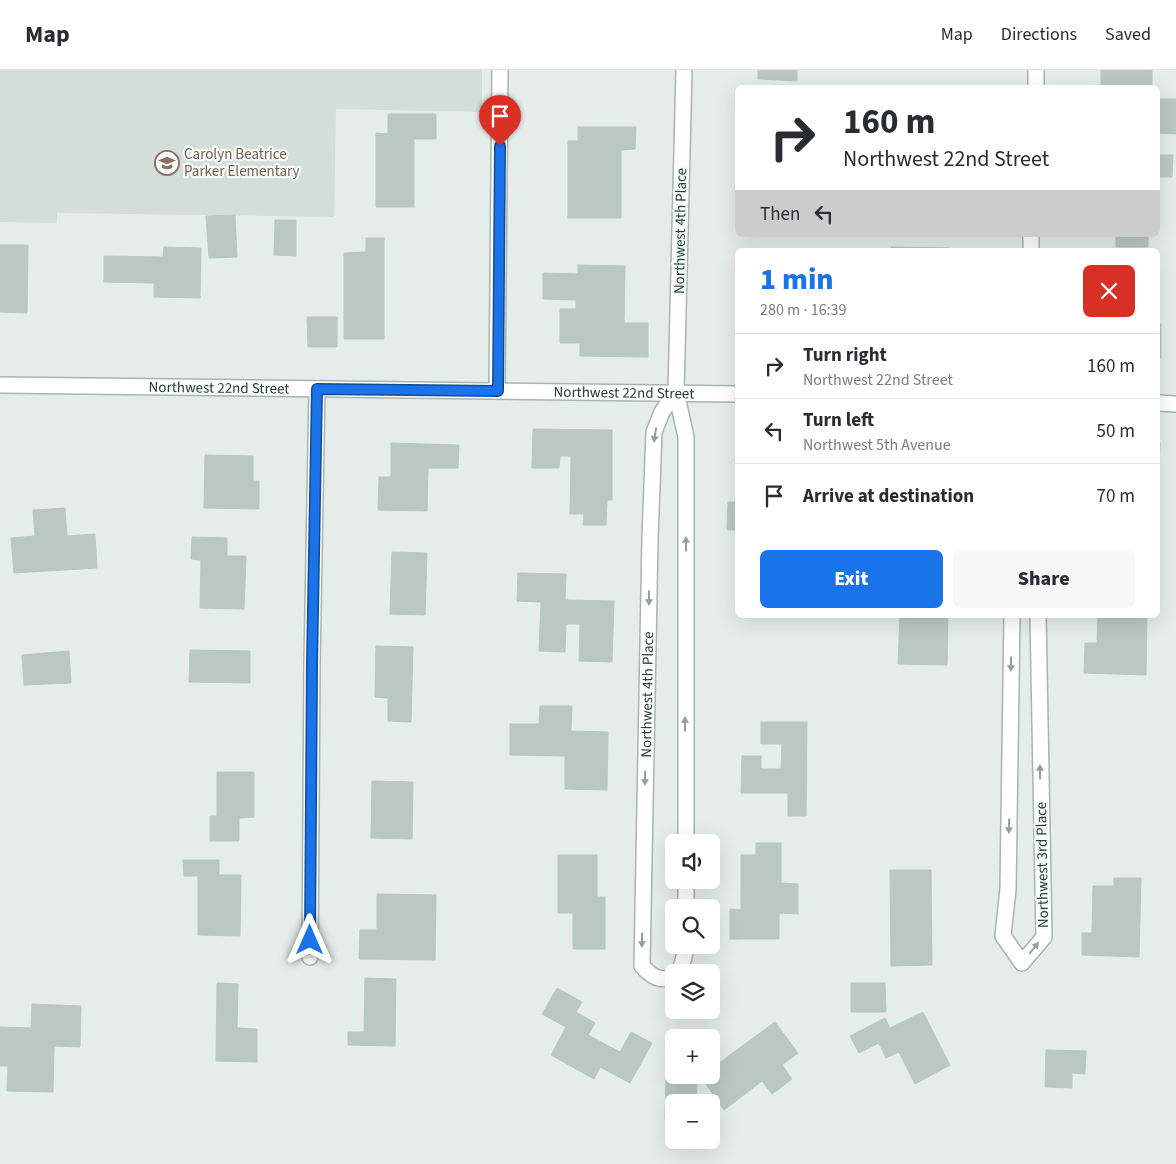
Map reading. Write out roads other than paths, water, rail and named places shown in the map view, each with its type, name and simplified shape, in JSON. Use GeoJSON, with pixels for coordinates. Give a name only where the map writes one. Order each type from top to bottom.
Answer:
{"type":"FeatureCollection","features":[{"type":"Feature","properties":{"kind":"street"},"geometry":{"type":"LineString","coordinates":[[498,391],[500,70]]}},
{"type":"Feature","properties":{"kind":"street","name":"Northwest 4th Place"},"geometry":{"type":"LineString","coordinates":[[684,70],[676,392],[686,437],[686,834]]}},
{"type":"Feature","properties":{"kind":"street"},"geometry":{"type":"LineString","coordinates":[[1036,70],[1036,85]]}},
{"type":"Feature","properties":{"kind":"street","name":"Northwest 22nd Street"},"geometry":{"type":"LineString","coordinates":[[0,385],[735,394]]}},
{"type":"Feature","properties":{"kind":"street"},"geometry":{"type":"LineString","coordinates":[[310,957],[312,654],[317,389]]}},
{"type":"Feature","properties":{"kind":"street","name":"Northwest 4th Place"},"geometry":{"type":"LineString","coordinates":[[665,978],[651,976],[642,966],[650,538],[654,432],[662,412],[676,392]]}},
{"type":"Feature","properties":{"kind":"street"},"geometry":{"type":"LineString","coordinates":[[1160,403],[1176,404]]}},
{"type":"Feature","properties":{"kind":"street","name":"Northwest 3rd Place"},"geometry":{"type":"LineString","coordinates":[[1012,618],[1008,889],[1003,936],[1022,963],[1044,937],[1038,618]]}},
{"type":"Feature","properties":{"kind":"place","name":"Carolyn Beatrice Parker Elementary"},"geometry":{"type":"Point","coordinates":[167,163]}}]}
